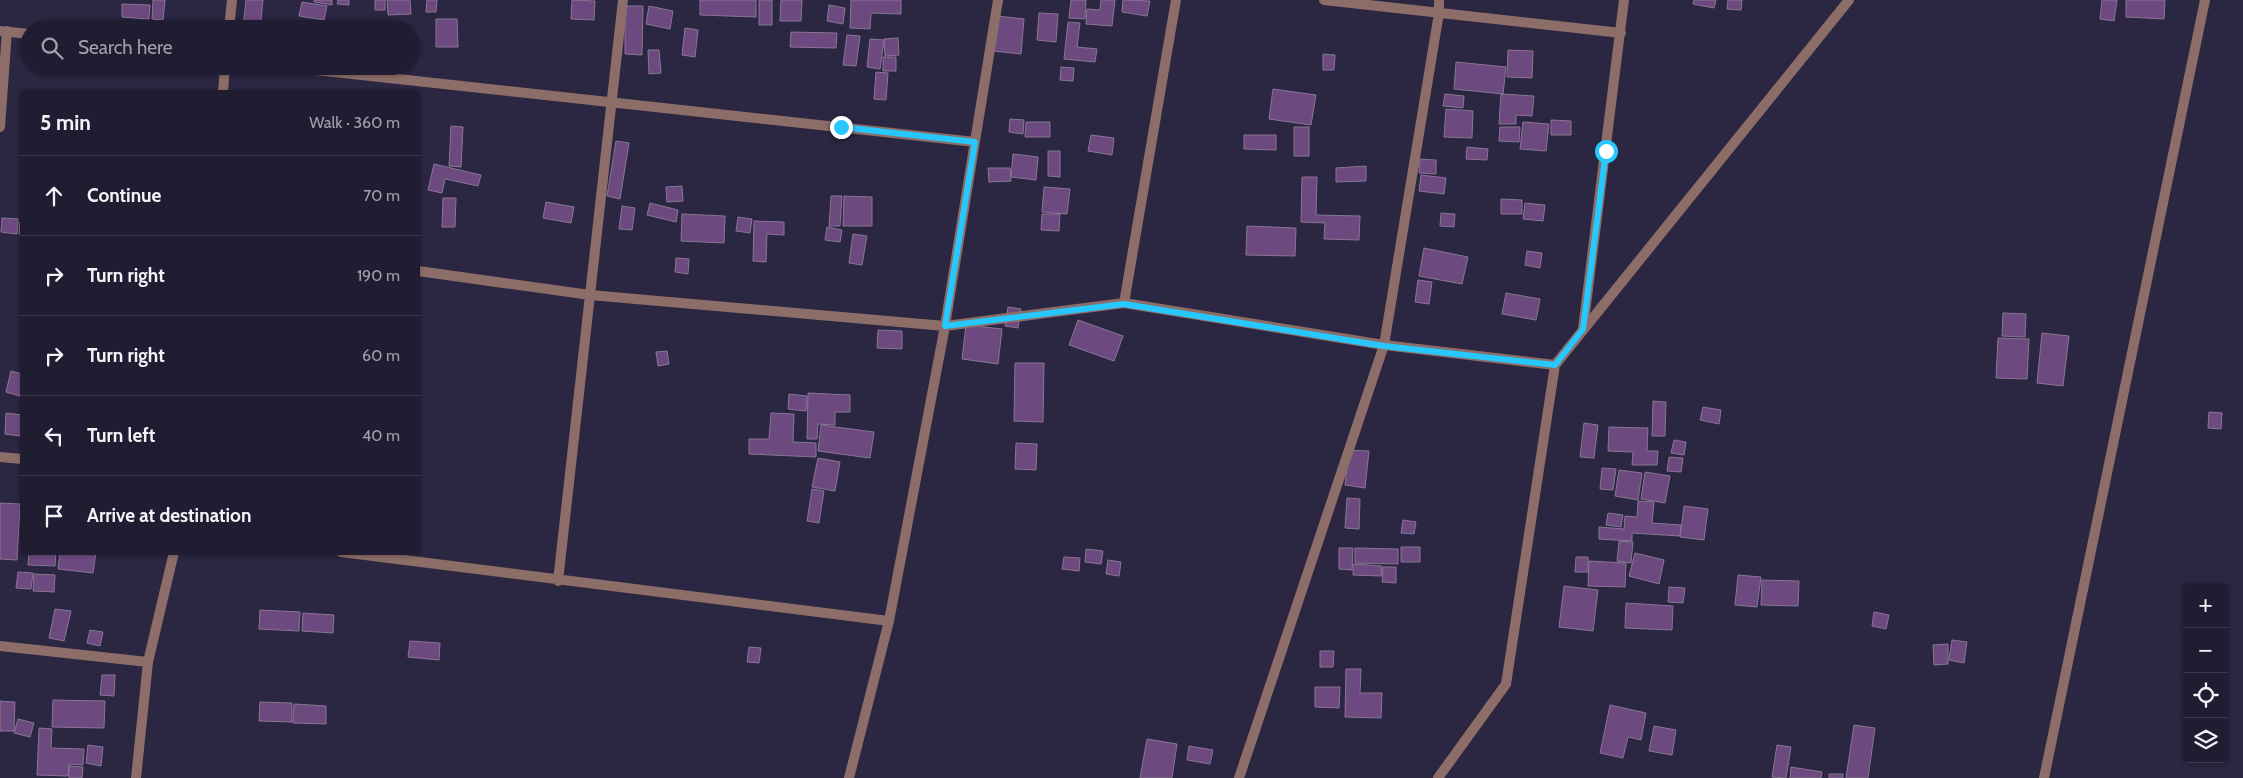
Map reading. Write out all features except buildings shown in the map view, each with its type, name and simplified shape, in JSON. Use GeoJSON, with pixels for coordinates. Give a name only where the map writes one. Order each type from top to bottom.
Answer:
{"type":"FeatureCollection","features":[{"type":"Feature","properties":{"kind":"street"},"geometry":{"type":"LineString","coordinates":[[230,20],[232,0]]}},
{"type":"Feature","properties":{"kind":"street"},"geometry":{"type":"LineString","coordinates":[[558,581],[623,0]]}},
{"type":"Feature","properties":{"kind":"street"},"geometry":{"type":"LineString","coordinates":[[849,778],[889,621],[945,326],[998,0]]}},
{"type":"Feature","properties":{"kind":"street"},"geometry":{"type":"LineString","coordinates":[[1124,304],[1176,0]]}},
{"type":"Feature","properties":{"kind":"street"},"geometry":{"type":"LineString","coordinates":[[1324,0],[1621,33]]}},
{"type":"Feature","properties":{"kind":"street"},"geometry":{"type":"LineString","coordinates":[[1239,778],[1384,346],[1439,13],[1439,0]]}},
{"type":"Feature","properties":{"kind":"street"},"geometry":{"type":"LineString","coordinates":[[1583,329],[1624,0]]}},
{"type":"Feature","properties":{"kind":"street"},"geometry":{"type":"LineString","coordinates":[[1438,778],[1506,684],[1555,365],[1849,0]]}},
{"type":"Feature","properties":{"kind":"street"},"geometry":{"type":"LineString","coordinates":[[2044,778],[2205,0]]}},
{"type":"Feature","properties":{"kind":"street"},"geometry":{"type":"LineString","coordinates":[[0,127],[3,31],[20,33]]}},
{"type":"Feature","properties":{"kind":"street"},"geometry":{"type":"LineString","coordinates":[[222,90],[224,75]]}},
{"type":"Feature","properties":{"kind":"street"},"geometry":{"type":"LineString","coordinates":[[362,75],[975,142]]}},
{"type":"Feature","properties":{"kind":"street"},"geometry":{"type":"LineString","coordinates":[[420,271],[590,295],[945,326],[1124,304],[1384,346],[1555,365]]}},
{"type":"Feature","properties":{"kind":"street"},"geometry":{"type":"LineString","coordinates":[[0,457],[20,459]]}},
{"type":"Feature","properties":{"kind":"street"},"geometry":{"type":"LineString","coordinates":[[136,778],[148,662],[173,555]]}},
{"type":"Feature","properties":{"kind":"street"},"geometry":{"type":"LineString","coordinates":[[363,555],[558,581],[889,621]]}},
{"type":"Feature","properties":{"kind":"street"},"geometry":{"type":"LineString","coordinates":[[0,646],[148,662]]}},
{"type":"Feature","properties":{"kind":"route"},"geometry":{"type":"LineString","coordinates":[[841,127],[975,142],[945,326],[1124,304],[1384,346],[1555,365],[1583,329],[1606,151]]}}]}
